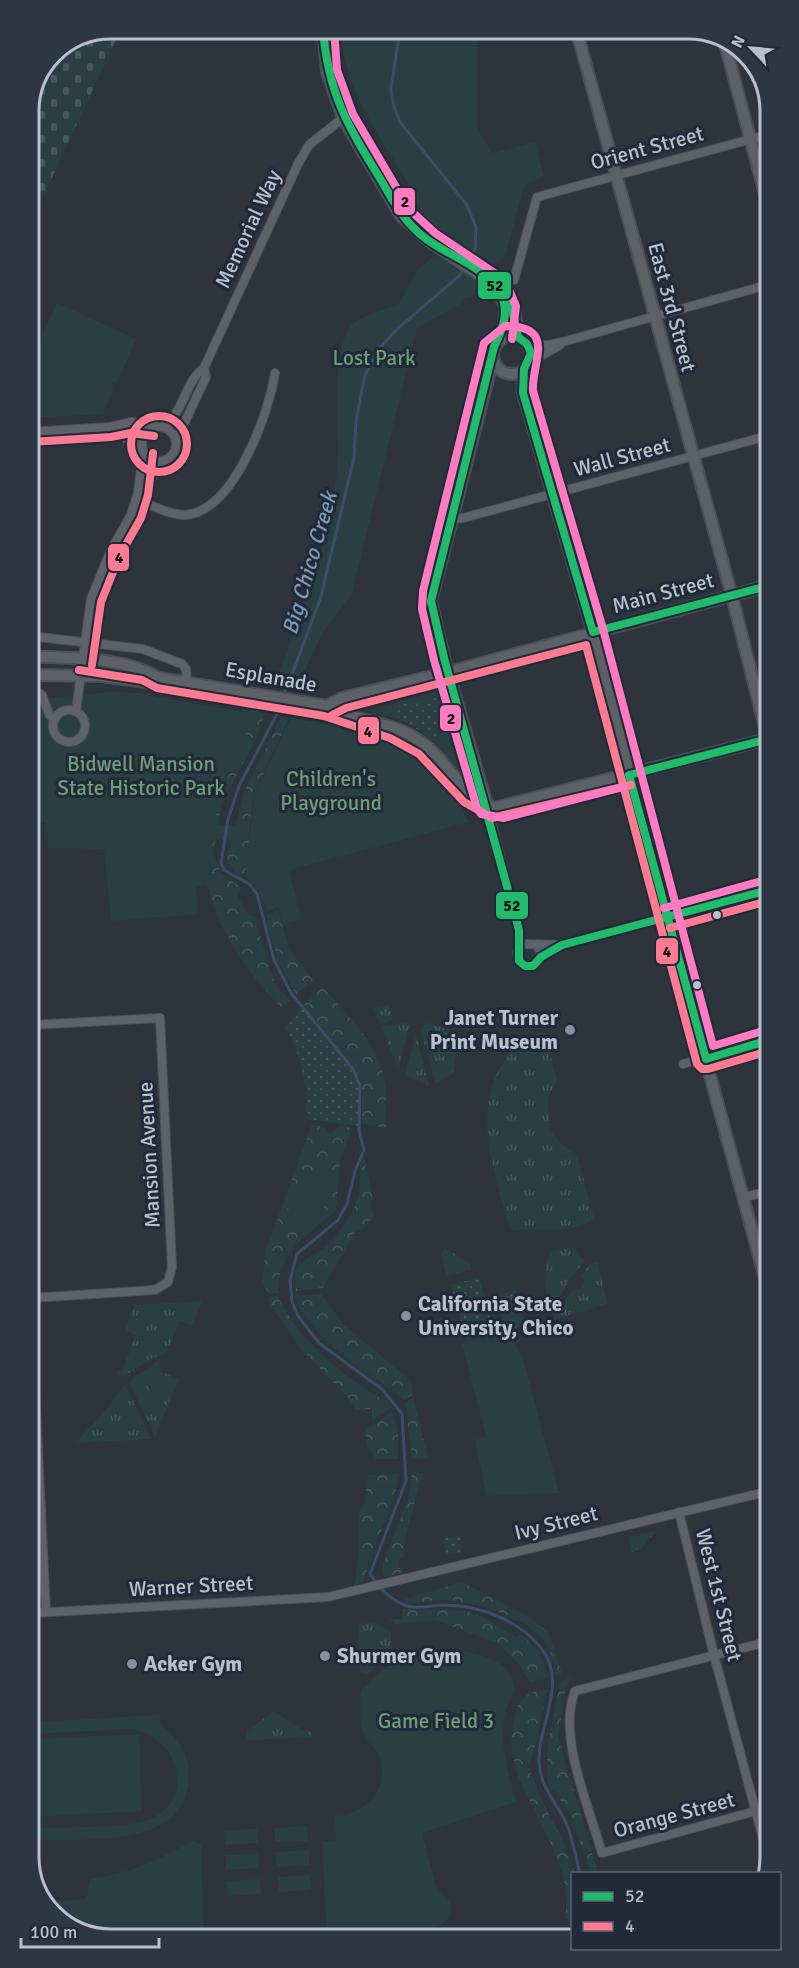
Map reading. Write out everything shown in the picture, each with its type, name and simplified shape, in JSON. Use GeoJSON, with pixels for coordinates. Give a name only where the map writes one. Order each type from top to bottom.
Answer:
{"type":"FeatureCollection","features":[{"type":"Feature","properties":{"kind":"street"},"geometry":{"type":"LineString","coordinates":[[324,39],[327,72],[343,118],[401,216],[419,234],[482,270],[498,276],[506,286],[523,340],[531,353],[526,366],[523,393],[593,632],[667,918],[760,1258]]}},
{"type":"Feature","properties":{"kind":"street","name":"East 3rd Street"},"geometry":{"type":"LineString","coordinates":[[579,39],[732,596],[760,707]]}},
{"type":"Feature","properties":{"kind":"street"},"geometry":{"type":"LineString","coordinates":[[734,78],[760,180]]}},
{"type":"Feature","properties":{"kind":"street","name":"Memorial Way"},"geometry":{"type":"LineString","coordinates":[[159,427],[176,415],[198,373],[204,368],[298,164],[309,145],[343,118]]}},
{"type":"Feature","properties":{"kind":"street","name":"Orient Street"},"geometry":{"type":"LineString","coordinates":[[513,280],[537,197],[760,136]]}},
{"type":"Feature","properties":{"kind":"street"},"geometry":{"type":"LineString","coordinates":[[482,270],[492,281],[503,300],[506,314],[502,338],[494,347],[493,359],[432,601],[519,930],[521,946],[517,957],[521,964],[533,966],[540,957],[562,945]]}},
{"type":"Feature","properties":{"kind":"street"},"geometry":{"type":"LineString","coordinates":[[502,338],[549,345],[760,287]]}},
{"type":"Feature","properties":{"kind":"street"},"geometry":{"type":"LineString","coordinates":[[493,359],[495,365],[506,373],[518,373],[566,341]]}},
{"type":"Feature","properties":{"kind":"street","name":"Memorial Way"},"geometry":{"type":"LineString","coordinates":[[176,442],[206,376],[204,368]]}},
{"type":"Feature","properties":{"kind":"street"},"geometry":{"type":"LineString","coordinates":[[145,503],[186,515],[204,508],[221,496],[240,470],[271,400],[275,373]]}},
{"type":"Feature","properties":{"kind":"street"},"geometry":{"type":"LineString","coordinates":[[39,432],[110,428],[131,422],[159,427],[173,434],[176,442],[172,455],[164,461],[151,479],[141,516],[117,556],[110,558]]}},
{"type":"Feature","properties":{"kind":"street"},"geometry":{"type":"LineString","coordinates":[[76,711],[66,711],[54,720],[53,727],[57,736],[66,742],[76,741],[84,734],[85,723],[76,711],[83,640],[91,599],[110,558],[110,552],[131,515],[138,493],[145,433],[159,427]]}},
{"type":"Feature","properties":{"kind":"street"},"geometry":{"type":"LineString","coordinates":[[110,428],[142,450],[150,459],[164,461]]}},
{"type":"Feature","properties":{"kind":"street","name":"Wall Street"},"geometry":{"type":"LineString","coordinates":[[451,519],[463,518],[760,438]]}},
{"type":"Feature","properties":{"kind":"street","name":"Main Street"},"geometry":{"type":"LineString","coordinates":[[327,706],[342,698],[449,672],[760,588]]}},
{"type":"Feature","properties":{"kind":"street"},"geometry":{"type":"LineString","coordinates":[[39,637],[83,640],[143,649],[176,661],[186,669],[187,683]]}},
{"type":"Feature","properties":{"kind":"street","name":"Esplanade"},"geometry":{"type":"LineString","coordinates":[[39,657],[81,660],[146,670],[159,678],[327,706],[342,714],[388,724],[414,737],[432,750],[471,796],[487,805]]}},
{"type":"Feature","properties":{"kind":"street","name":"Esplanade"},"geometry":{"type":"LineString","coordinates":[[39,675],[80,675],[147,682],[159,678]]}},
{"type":"Feature","properties":{"kind":"street"},"geometry":{"type":"LineString","coordinates":[[39,693],[54,720]]}},
{"type":"Feature","properties":{"kind":"street"},"geometry":{"type":"LineString","coordinates":[[487,805],[502,808],[760,741]]}},
{"type":"Feature","properties":{"kind":"street"},"geometry":{"type":"LineString","coordinates":[[521,946],[527,943],[537,946],[562,945],[760,892]]}},
{"type":"Feature","properties":{"kind":"street"},"geometry":{"type":"LineString","coordinates":[[537,946],[540,957]]}},
{"type":"Feature","properties":{"kind":"street","name":"Mansion Avenue"},"geometry":{"type":"LineString","coordinates":[[39,1025],[160,1018],[172,1267],[168,1282],[162,1287],[39,1297]]}},
{"type":"Feature","properties":{"kind":"street"},"geometry":{"type":"LineString","coordinates":[[683,1064],[760,1042]]}},
{"type":"Feature","properties":{"kind":"street"},"geometry":{"type":"LineString","coordinates":[[744,1197],[760,1193]]}},
{"type":"Feature","properties":{"kind":"street"},"geometry":{"type":"LineString","coordinates":[[39,1462],[46,1612]]}},
{"type":"Feature","properties":{"kind":"street","name":"Ivy Street"},"geometry":{"type":"LineString","coordinates":[[353,1591],[760,1493]]}},
{"type":"Feature","properties":{"kind":"street","name":"West 1st Street"},"geometry":{"type":"LineString","coordinates":[[679,1512],[760,1826]]}},
{"type":"Feature","properties":{"kind":"street","name":"Warner Street"},"geometry":{"type":"LineString","coordinates":[[39,1612],[328,1597],[353,1591]]}},
{"type":"Feature","properties":{"kind":"street"},"geometry":{"type":"LineString","coordinates":[[714,1655],[760,1644]]}},
{"type":"Feature","properties":{"kind":"street","name":"Orange Street"},"geometry":{"type":"LineString","coordinates":[[714,1655],[575,1691],[569,1704],[568,1738],[602,1853],[756,1811]]}},
{"type":"Feature","properties":{"kind":"green space"},"geometry":{"type":"Polygon","coordinates":[[[116,39],[39,205],[39,106],[44,84],[60,60],[71,51],[97,40],[116,39]]]}},
{"type":"Feature","properties":{"kind":"green space"},"geometry":{"type":"Polygon","coordinates":[[[343,39],[477,39],[478,130],[492,153],[535,142],[544,178],[527,183],[523,189],[505,257],[495,262],[488,261],[440,229],[420,209],[408,183],[364,110],[348,71],[343,39]]]}},
{"type":"Feature","properties":{"kind":"green space","name":"Lost Park"},"geometry":{"type":"Polygon","coordinates":[[[435,255],[477,282],[474,295],[417,328],[351,596],[324,630],[299,682],[277,678],[296,628],[328,526],[338,456],[337,381],[342,346],[347,332],[356,321],[398,305],[418,270],[435,255]]]}},
{"type":"Feature","properties":{"kind":"green space"},"geometry":{"type":"Polygon","coordinates":[[[57,303],[136,339],[118,381],[112,382],[113,390],[103,414],[39,417],[39,341],[57,303]]]}},
{"type":"Feature","properties":{"kind":"green space","name":"Bidwell Mansion State Historic Park"},"geometry":{"type":"Polygon","coordinates":[[[110,692],[137,693],[254,714],[228,777],[213,824],[244,827],[244,841],[210,839],[209,883],[196,887],[198,914],[111,921],[104,849],[48,848],[46,822],[39,822],[39,699],[110,692]]]}},
{"type":"Feature","properties":{"kind":"green space"},"geometry":{"type":"Polygon","coordinates":[[[434,692],[440,697],[459,772],[440,748],[417,729],[399,719],[372,713],[371,710],[434,692]]]}},
{"type":"Feature","properties":{"kind":"green space"},"geometry":{"type":"Polygon","coordinates":[[[437,698],[447,732],[434,739],[395,716],[394,705],[437,698]]]}},
{"type":"Feature","properties":{"kind":"green space"},"geometry":{"type":"Polygon","coordinates":[[[244,709],[265,713],[256,739],[222,803],[213,852],[221,873],[241,888],[238,897],[248,915],[258,918],[259,932],[275,983],[290,1001],[281,1007],[263,988],[232,943],[219,919],[204,866],[202,840],[206,813],[244,709]]]}},
{"type":"Feature","properties":{"kind":"green space"},"geometry":{"type":"Polygon","coordinates":[[[281,717],[289,718],[255,792],[248,838],[268,850],[245,874],[236,874],[227,858],[244,792],[281,717]]]}},
{"type":"Feature","properties":{"kind":"green space","name":"Children's Playground"},"geometry":{"type":"Polygon","coordinates":[[[291,718],[351,728],[396,742],[415,754],[433,770],[469,822],[289,870],[301,919],[283,924],[279,907],[268,911],[260,893],[245,874],[255,793],[291,718]]]}},
{"type":"Feature","properties":{"kind":"green space"},"geometry":{"type":"Polygon","coordinates":[[[278,910],[289,948],[313,980],[296,995],[277,959],[265,916],[278,910]]]}},
{"type":"Feature","properties":{"kind":"green space"},"geometry":{"type":"Polygon","coordinates":[[[322,987],[363,1034],[378,1060],[386,1091],[386,1128],[362,1124],[362,1086],[354,1067],[303,1006],[322,987]]]}},
{"type":"Feature","properties":{"kind":"green space"},"geometry":{"type":"Polygon","coordinates":[[[389,1005],[393,1020],[380,1024],[372,1008],[389,1005]]]}},
{"type":"Feature","properties":{"kind":"green space"},"geometry":{"type":"Polygon","coordinates":[[[302,1007],[353,1069],[360,1086],[359,1126],[305,1119],[306,1094],[300,1060],[285,1027],[302,1007]]]}},
{"type":"Feature","properties":{"kind":"green space"},"geometry":{"type":"Polygon","coordinates":[[[408,1022],[410,1025],[398,1068],[382,1027],[408,1022]]]}},
{"type":"Feature","properties":{"kind":"green space"},"geometry":{"type":"Polygon","coordinates":[[[429,1023],[449,1030],[456,1055],[453,1073],[436,1083],[421,1031],[423,1025],[429,1023]]]}},
{"type":"Feature","properties":{"kind":"green space"},"geometry":{"type":"Polygon","coordinates":[[[545,1032],[557,1081],[548,1097],[550,1128],[560,1143],[577,1155],[594,1218],[586,1224],[566,1229],[512,1230],[509,1227],[497,1185],[488,1141],[489,1097],[496,1077],[511,1052],[528,1038],[545,1032]]]}},
{"type":"Feature","properties":{"kind":"green space"},"geometry":{"type":"Polygon","coordinates":[[[416,1035],[429,1086],[405,1075],[416,1035]]]}},
{"type":"Feature","properties":{"kind":"green space"},"geometry":{"type":"Polygon","coordinates":[[[312,1124],[325,1127],[326,1132],[331,1133],[340,1126],[352,1128],[340,1161],[336,1210],[288,1255],[279,1278],[279,1293],[268,1293],[262,1282],[266,1250],[312,1124]]]}},
{"type":"Feature","properties":{"kind":"green space"},"geometry":{"type":"Polygon","coordinates":[[[365,1150],[364,1158],[373,1200],[370,1201],[374,1217],[364,1228],[356,1231],[323,1288],[296,1291],[295,1280],[299,1266],[329,1243],[352,1212],[358,1198],[365,1150]]]}},
{"type":"Feature","properties":{"kind":"green space"},"geometry":{"type":"Polygon","coordinates":[[[315,1174],[324,1176],[328,1181],[323,1209],[317,1221],[307,1232],[295,1233],[287,1225],[290,1203],[303,1182],[315,1174]]]}},
{"type":"Feature","properties":{"kind":"green space"},"geometry":{"type":"Polygon","coordinates":[[[573,1247],[584,1261],[575,1274],[569,1278],[568,1284],[550,1311],[545,1281],[548,1259],[551,1252],[573,1247]]]}},
{"type":"Feature","properties":{"kind":"green space"},"geometry":{"type":"Polygon","coordinates":[[[445,1248],[469,1263],[471,1270],[447,1276],[441,1254],[445,1248]]]}},
{"type":"Feature","properties":{"kind":"green space"},"geometry":{"type":"Polygon","coordinates":[[[598,1262],[607,1304],[552,1320],[573,1289],[579,1290],[585,1282],[581,1276],[590,1264],[598,1262]]]}},
{"type":"Feature","properties":{"kind":"green space"},"geometry":{"type":"Polygon","coordinates":[[[479,1277],[492,1324],[464,1332],[451,1285],[479,1277]]]}},
{"type":"Feature","properties":{"kind":"green space"},"geometry":{"type":"Polygon","coordinates":[[[516,1290],[525,1324],[508,1331],[494,1296],[516,1290]]]}},
{"type":"Feature","properties":{"kind":"green space"},"geometry":{"type":"Polygon","coordinates":[[[321,1294],[342,1323],[411,1381],[413,1394],[404,1400],[326,1340],[308,1320],[294,1296],[321,1294]]]}},
{"type":"Feature","properties":{"kind":"green space"},"geometry":{"type":"Polygon","coordinates":[[[278,1296],[287,1314],[311,1344],[340,1370],[388,1403],[391,1408],[372,1421],[372,1409],[355,1410],[350,1400],[301,1349],[269,1303],[268,1297],[278,1296]]]}},
{"type":"Feature","properties":{"kind":"green space"},"geometry":{"type":"Polygon","coordinates":[[[202,1301],[192,1325],[180,1321],[166,1354],[152,1358],[125,1376],[116,1375],[118,1370],[122,1371],[136,1335],[125,1330],[135,1305],[202,1301]]]}},
{"type":"Feature","properties":{"kind":"green space"},"geometry":{"type":"Polygon","coordinates":[[[497,1323],[499,1330],[466,1339],[464,1332],[497,1323]]]}},
{"type":"Feature","properties":{"kind":"green space"},"geometry":{"type":"Polygon","coordinates":[[[506,1332],[522,1355],[559,1493],[486,1496],[475,1440],[486,1436],[462,1343],[506,1332]]]}},
{"type":"Feature","properties":{"kind":"green space"},"geometry":{"type":"Polygon","coordinates":[[[159,1360],[161,1372],[179,1379],[155,1436],[130,1384],[132,1379],[159,1360]]]}},
{"type":"Feature","properties":{"kind":"green space"},"geometry":{"type":"Polygon","coordinates":[[[154,1377],[171,1384],[162,1407],[145,1400],[154,1377]]]}},
{"type":"Feature","properties":{"kind":"green space"},"geometry":{"type":"Polygon","coordinates":[[[125,1384],[151,1439],[75,1443],[108,1408],[125,1384]]]}},
{"type":"Feature","properties":{"kind":"green space"},"geometry":{"type":"Polygon","coordinates":[[[413,1397],[428,1458],[412,1459],[405,1403],[413,1397]]]}},
{"type":"Feature","properties":{"kind":"green space"},"geometry":{"type":"Polygon","coordinates":[[[392,1412],[398,1430],[398,1459],[376,1459],[367,1446],[365,1430],[392,1412]]]}},
{"type":"Feature","properties":{"kind":"green space"},"geometry":{"type":"Polygon","coordinates":[[[423,1473],[406,1535],[404,1557],[398,1561],[398,1567],[404,1572],[384,1577],[382,1566],[407,1501],[412,1474],[423,1473]]]}},
{"type":"Feature","properties":{"kind":"green space"},"geometry":{"type":"Polygon","coordinates":[[[400,1474],[363,1582],[355,1585],[359,1554],[358,1515],[365,1502],[368,1475],[400,1474]]]}},
{"type":"Feature","properties":{"kind":"green space"},"geometry":{"type":"Polygon","coordinates":[[[656,1531],[641,1549],[631,1552],[628,1536],[656,1531]]]}},
{"type":"Feature","properties":{"kind":"green space"},"geometry":{"type":"Polygon","coordinates":[[[460,1536],[463,1552],[446,1555],[443,1538],[460,1536]]]}},
{"type":"Feature","properties":{"kind":"green space"},"geometry":{"type":"Polygon","coordinates":[[[462,1582],[531,1618],[549,1633],[562,1674],[555,1676],[547,1645],[539,1635],[516,1619],[474,1604],[443,1600],[407,1602],[405,1599],[462,1582]]]}},
{"type":"Feature","properties":{"kind":"green space"},"geometry":{"type":"Polygon","coordinates":[[[403,1609],[466,1612],[481,1616],[516,1637],[521,1634],[539,1651],[549,1677],[530,1683],[519,1664],[497,1643],[435,1620],[395,1624],[389,1619],[402,1619],[403,1609]]]}},
{"type":"Feature","properties":{"kind":"green space"},"geometry":{"type":"Polygon","coordinates":[[[373,1623],[391,1630],[391,1652],[368,1674],[360,1672],[358,1624],[373,1623]]]}},
{"type":"Feature","properties":{"kind":"green space","name":"Game Field 3"},"geometry":{"type":"Polygon","coordinates":[[[434,1648],[485,1657],[506,1669],[512,1679],[515,1692],[504,1717],[503,1746],[516,1802],[422,1833],[437,1890],[450,1903],[451,1916],[440,1925],[431,1929],[327,1929],[322,1842],[336,1841],[334,1816],[356,1811],[365,1805],[373,1798],[382,1779],[379,1756],[364,1736],[362,1728],[361,1691],[393,1663],[408,1657],[434,1655],[434,1648]]]}},
{"type":"Feature","properties":{"kind":"green space"},"geometry":{"type":"Polygon","coordinates":[[[571,1678],[566,1688],[558,1737],[598,1872],[591,1872],[570,1813],[548,1783],[547,1749],[560,1682],[571,1678]]]}},
{"type":"Feature","properties":{"kind":"green space"},"geometry":{"type":"Polygon","coordinates":[[[548,1689],[535,1748],[528,1767],[546,1809],[562,1838],[575,1872],[571,1872],[571,1920],[568,1921],[565,1917],[566,1894],[562,1872],[527,1797],[513,1759],[511,1739],[518,1705],[521,1700],[535,1692],[548,1689]]]}},
{"type":"Feature","properties":{"kind":"green space"},"geometry":{"type":"Polygon","coordinates":[[[274,1711],[301,1729],[311,1732],[311,1737],[247,1740],[247,1731],[274,1711]]]}},
{"type":"Feature","properties":{"kind":"green space"},"geometry":{"type":"Polygon","coordinates":[[[160,1715],[161,1725],[178,1742],[186,1756],[189,1780],[183,1803],[169,1819],[150,1830],[128,1836],[103,1839],[39,1840],[39,1828],[112,1826],[142,1822],[153,1818],[167,1808],[175,1795],[177,1781],[175,1766],[168,1752],[158,1741],[144,1733],[128,1729],[39,1734],[39,1722],[160,1715]]]}},
{"type":"Feature","properties":{"kind":"green space"},"geometry":{"type":"Polygon","coordinates":[[[139,1734],[142,1811],[39,1817],[39,1739],[139,1734]]]}},
{"type":"Feature","properties":{"kind":"green space"},"geometry":{"type":"Polygon","coordinates":[[[307,1826],[308,1841],[275,1842],[275,1828],[307,1826]]]}},
{"type":"Feature","properties":{"kind":"green space"},"geometry":{"type":"Polygon","coordinates":[[[257,1829],[258,1843],[225,1845],[224,1830],[257,1829]]]}},
{"type":"Feature","properties":{"kind":"green space"},"geometry":{"type":"Polygon","coordinates":[[[192,1841],[201,1844],[204,1929],[92,1927],[67,1914],[54,1901],[86,1899],[91,1879],[119,1873],[167,1855],[192,1841]]]}},
{"type":"Feature","properties":{"kind":"green space"},"geometry":{"type":"Polygon","coordinates":[[[309,1850],[309,1865],[277,1867],[276,1852],[309,1850]]]}},
{"type":"Feature","properties":{"kind":"green space"},"geometry":{"type":"Polygon","coordinates":[[[258,1854],[259,1868],[226,1870],[226,1855],[258,1854]]]}},
{"type":"Feature","properties":{"kind":"green space"},"geometry":{"type":"Polygon","coordinates":[[[310,1875],[311,1890],[279,1892],[278,1877],[310,1875]]]}},
{"type":"Feature","properties":{"kind":"green space"},"geometry":{"type":"Polygon","coordinates":[[[260,1879],[261,1894],[228,1896],[227,1881],[260,1879]]]}},
{"type":"Feature","properties":{"kind":"waterway","name":"Big Chico Creek"},"geometry":{"type":"LineString","coordinates":[[398,39],[391,89],[393,104],[400,122],[467,205],[476,227],[475,249],[459,276],[396,330],[380,348],[365,375],[356,420],[354,458],[320,600],[276,716],[239,786],[228,819],[221,863],[224,870],[249,884],[257,894],[274,960],[291,993],[353,1069],[360,1086],[359,1130],[364,1150],[355,1171],[347,1204],[338,1220],[297,1254],[290,1280],[292,1302],[298,1316],[319,1343],[383,1390],[402,1414],[406,1481],[370,1574],[386,1593],[407,1606],[416,1608],[443,1605],[484,1611],[521,1629],[541,1648],[549,1661],[552,1690],[542,1734],[540,1772],[546,1788],[567,1825],[580,1872]]}},
{"type":"Feature","properties":{"kind":"transit line","name":"52"},"geometry":{"type":"LineString","coordinates":[[324,39],[335,91],[349,126],[400,211],[425,238],[477,269],[495,285],[504,302],[504,321],[494,347],[431,601],[444,658],[519,930],[519,961],[525,966],[533,966],[541,957],[562,945],[760,892]]}},
{"type":"Feature","properties":{"kind":"transit line","name":"2"},"geometry":{"type":"LineString","coordinates":[[335,39],[337,70],[353,114],[409,209],[435,233],[505,280],[516,306],[512,339]]}},
{"type":"Feature","properties":{"kind":"transit line","name":"52"},"geometry":{"type":"LineString","coordinates":[[510,299],[518,337],[527,344],[531,353],[524,369],[523,393],[593,632],[760,588]]}},
{"type":"Feature","properties":{"kind":"transit line","name":"2"},"geometry":{"type":"LineString","coordinates":[[623,787],[504,818],[481,814],[477,808],[434,660],[422,609],[423,591],[484,343],[505,326],[531,332],[537,339],[533,391],[603,629],[713,1046],[760,1032]]}},
{"type":"Feature","properties":{"kind":"transit line","name":"4"},"geometry":{"type":"LineString","coordinates":[[159,416],[170,418],[179,424],[185,433],[187,444],[185,455],[179,464],[170,470],[159,472],[148,470],[139,464],[133,455],[131,444],[133,433],[139,424],[148,418],[159,416]]}},
{"type":"Feature","properties":{"kind":"transit line","name":"4"},"geometry":{"type":"LineString","coordinates":[[39,441],[111,437],[131,433],[154,436]]}},
{"type":"Feature","properties":{"kind":"transit line","name":"4"},"geometry":{"type":"LineString","coordinates":[[92,665],[101,602],[119,557],[141,518],[148,495],[153,453]]}},
{"type":"Feature","properties":{"kind":"transit line","name":"4"},"geometry":{"type":"LineString","coordinates":[[332,715],[346,708],[586,645],[697,1064],[702,1069],[708,1069],[760,1054]]}},
{"type":"Feature","properties":{"kind":"transit line","name":"4"},"geometry":{"type":"LineString","coordinates":[[79,670],[142,680],[157,688],[324,716],[390,738],[419,754],[464,802],[492,818],[631,785]]}},
{"type":"Feature","properties":{"kind":"transit line","name":"52"},"geometry":{"type":"LineString","coordinates":[[760,741],[629,775],[706,1059],[760,1043]]}},
{"type":"Feature","properties":{"kind":"transit line","name":"2"},"geometry":{"type":"LineString","coordinates":[[664,908],[760,881]]}},
{"type":"Feature","properties":{"kind":"transit line","name":"4"},"geometry":{"type":"LineString","coordinates":[[670,928],[760,903]]}},
{"type":"Feature","properties":{"kind":"place","name":"Janet Turner Print Museum"},"geometry":{"type":"Point","coordinates":[570,1030]}},
{"type":"Feature","properties":{"kind":"place","name":"California State University, Chico"},"geometry":{"type":"Point","coordinates":[406,1316]}},
{"type":"Feature","properties":{"kind":"place","name":"Shurmer Gym"},"geometry":{"type":"Point","coordinates":[325,1656]}},
{"type":"Feature","properties":{"kind":"place","name":"Acker Gym"},"geometry":{"type":"Point","coordinates":[132,1664]}}]}
